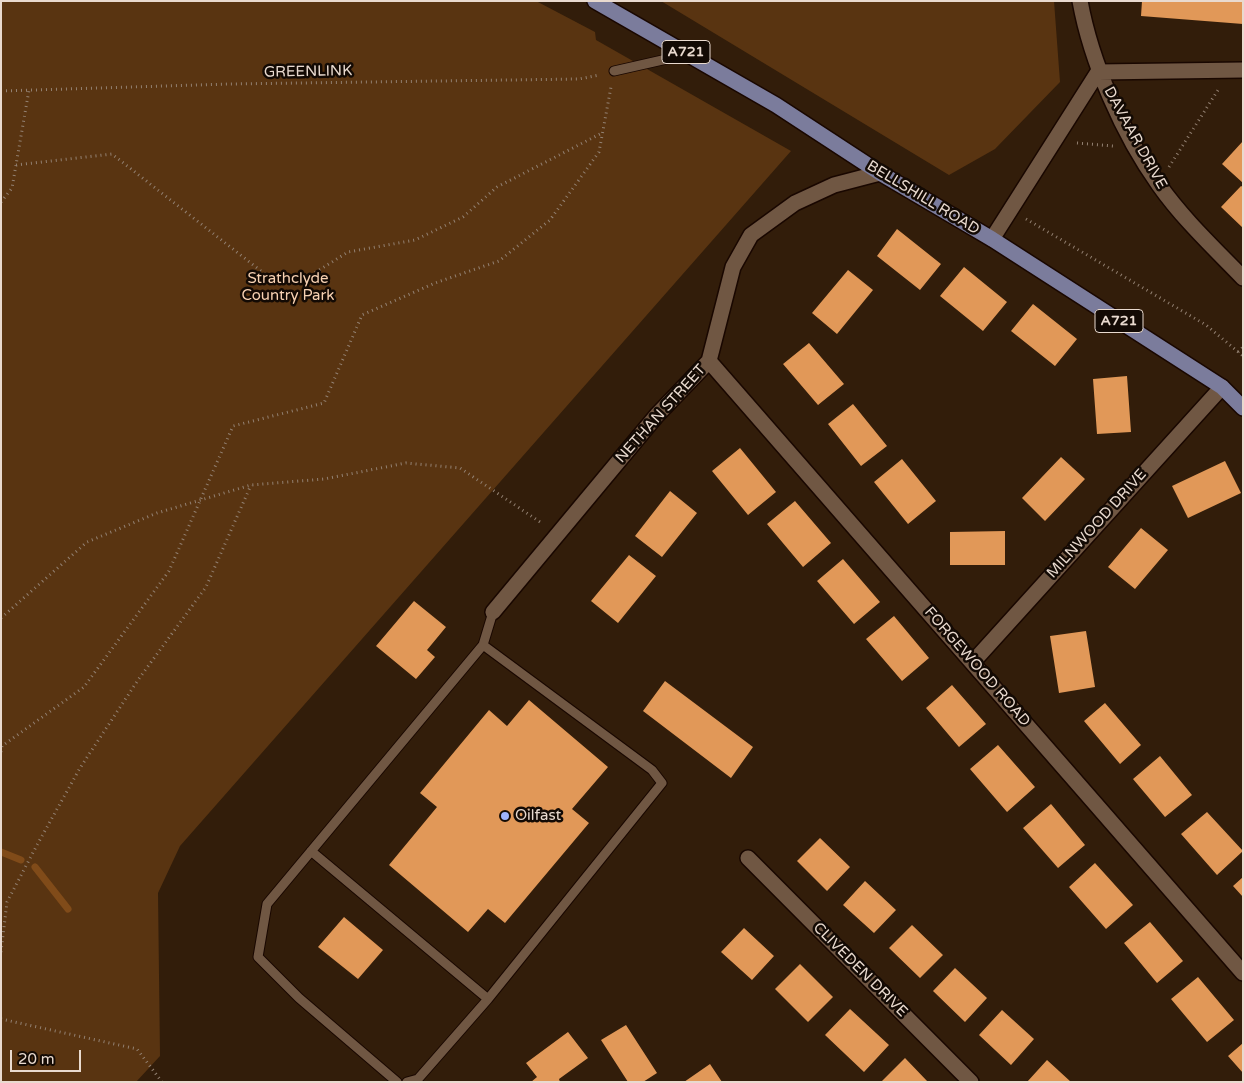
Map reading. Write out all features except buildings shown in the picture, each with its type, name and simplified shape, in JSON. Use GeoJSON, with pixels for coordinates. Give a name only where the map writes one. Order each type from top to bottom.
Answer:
{"type":"FeatureCollection","features":[{"type":"Feature","properties":{"kind":"main road","name":"BELLSHILL ROAD"},"geometry":{"type":"LineString","coordinates":[[595,1],[776,105],[880,173],[992,239],[1222,387],[1243,408]]}},
{"type":"Feature","properties":{"kind":"street","name":"DAVAAR DRIVE"},"geometry":{"type":"LineString","coordinates":[[1080,1],[1098,72],[1137,148],[1158,184],[1193,226],[1243,278]]}},
{"type":"Feature","properties":{"kind":"street"},"geometry":{"type":"LineString","coordinates":[[992,239],[1098,72],[1236,70]]}},
{"type":"Feature","properties":{"kind":"street","name":"NETHAN STREET"},"geometry":{"type":"LineString","coordinates":[[493,612],[657,415],[709,361],[733,267],[751,235],[796,203],[834,184],[880,173]]}},
{"type":"Feature","properties":{"kind":"street","name":"FORGEWOOD ROAD"},"geometry":{"type":"LineString","coordinates":[[709,361],[1243,973]]}},
{"type":"Feature","properties":{"kind":"street","name":"MILNWOOD DRIVE"},"geometry":{"type":"LineString","coordinates":[[972,662],[1222,387]]}},
{"type":"Feature","properties":{"kind":"street","name":"CLIVEDEN DRIVE"},"geometry":{"type":"LineString","coordinates":[[748,858],[971,1082]]}},
{"type":"Feature","properties":{"kind":"lane"},"geometry":{"type":"LineString","coordinates":[[614,71],[689,54]]}},
{"type":"Feature","properties":{"kind":"lane"},"geometry":{"type":"LineString","coordinates":[[397,1082],[300,998],[258,957],[267,904],[483,645],[493,612]]}},
{"type":"Feature","properties":{"kind":"lane"},"geometry":{"type":"LineString","coordinates":[[407,1082],[418,1079],[488,999],[662,783],[652,770],[483,645]]}},
{"type":"Feature","properties":{"kind":"lane"},"geometry":{"type":"LineString","coordinates":[[311,851],[488,999]]}},
{"type":"Feature","properties":{"kind":"path"},"geometry":{"type":"LineString","coordinates":[[1158,184],[1236,70]]}},
{"type":"Feature","properties":{"kind":"path","name":"GREENLINK"},"geometry":{"type":"LineString","coordinates":[[1,91],[230,84],[579,79],[614,71]]}},
{"type":"Feature","properties":{"kind":"path"},"geometry":{"type":"LineString","coordinates":[[1,752],[2,746],[84,687],[169,571],[233,426],[324,403],[362,315],[435,284],[499,261],[550,220],[598,152],[614,71]]}},
{"type":"Feature","properties":{"kind":"path"},"geometry":{"type":"LineString","coordinates":[[1,202],[12,188],[29,90]]}},
{"type":"Feature","properties":{"kind":"path"},"geometry":{"type":"LineString","coordinates":[[16,165],[112,154],[266,275],[300,282],[348,252],[415,240],[463,217],[497,187],[602,133]]}},
{"type":"Feature","properties":{"kind":"path"},"geometry":{"type":"LineString","coordinates":[[1051,146],[1079,143],[1137,148]]}},
{"type":"Feature","properties":{"kind":"path"},"geometry":{"type":"LineString","coordinates":[[1010,210],[1206,325],[1243,356]]}},
{"type":"Feature","properties":{"kind":"path"},"geometry":{"type":"LineString","coordinates":[[1238,352],[1243,347]]}},
{"type":"Feature","properties":{"kind":"path"},"geometry":{"type":"LineString","coordinates":[[1,618],[87,542],[157,512],[251,485],[324,479],[406,463],[460,468],[558,534]]}},
{"type":"Feature","properties":{"kind":"path"},"geometry":{"type":"LineString","coordinates":[[1,952],[6,902],[32,853],[80,768],[138,680],[206,587],[251,485]]}},
{"type":"Feature","properties":{"kind":"path"},"geometry":{"type":"LineString","coordinates":[[1,1019],[138,1049],[162,1082]]}},
{"type":"Feature","properties":{"kind":"green space","name":"Strathclyde Country Park"},"geometry":{"type":"Polygon","coordinates":[[[1,1],[536,1],[595,32],[596,40],[791,151],[180,846],[158,893],[160,1056],[136,1082],[1,1082],[1,1]]]}},
{"type":"Feature","properties":{"kind":"green space"},"geometry":{"type":"Polygon","coordinates":[[[661,1],[1054,1],[1060,82],[995,149],[949,175],[661,1]]]}},
{"type":"Feature","properties":{"kind":"waterway"},"geometry":{"type":"LineString","coordinates":[[1,852],[21,860]]}},
{"type":"Feature","properties":{"kind":"waterway"},"geometry":{"type":"LineString","coordinates":[[35,867],[68,909]]}},
{"type":"Feature","properties":{"kind":"place","name":"Oilfast"},"geometry":{"type":"Point","coordinates":[505,816]}}]}
